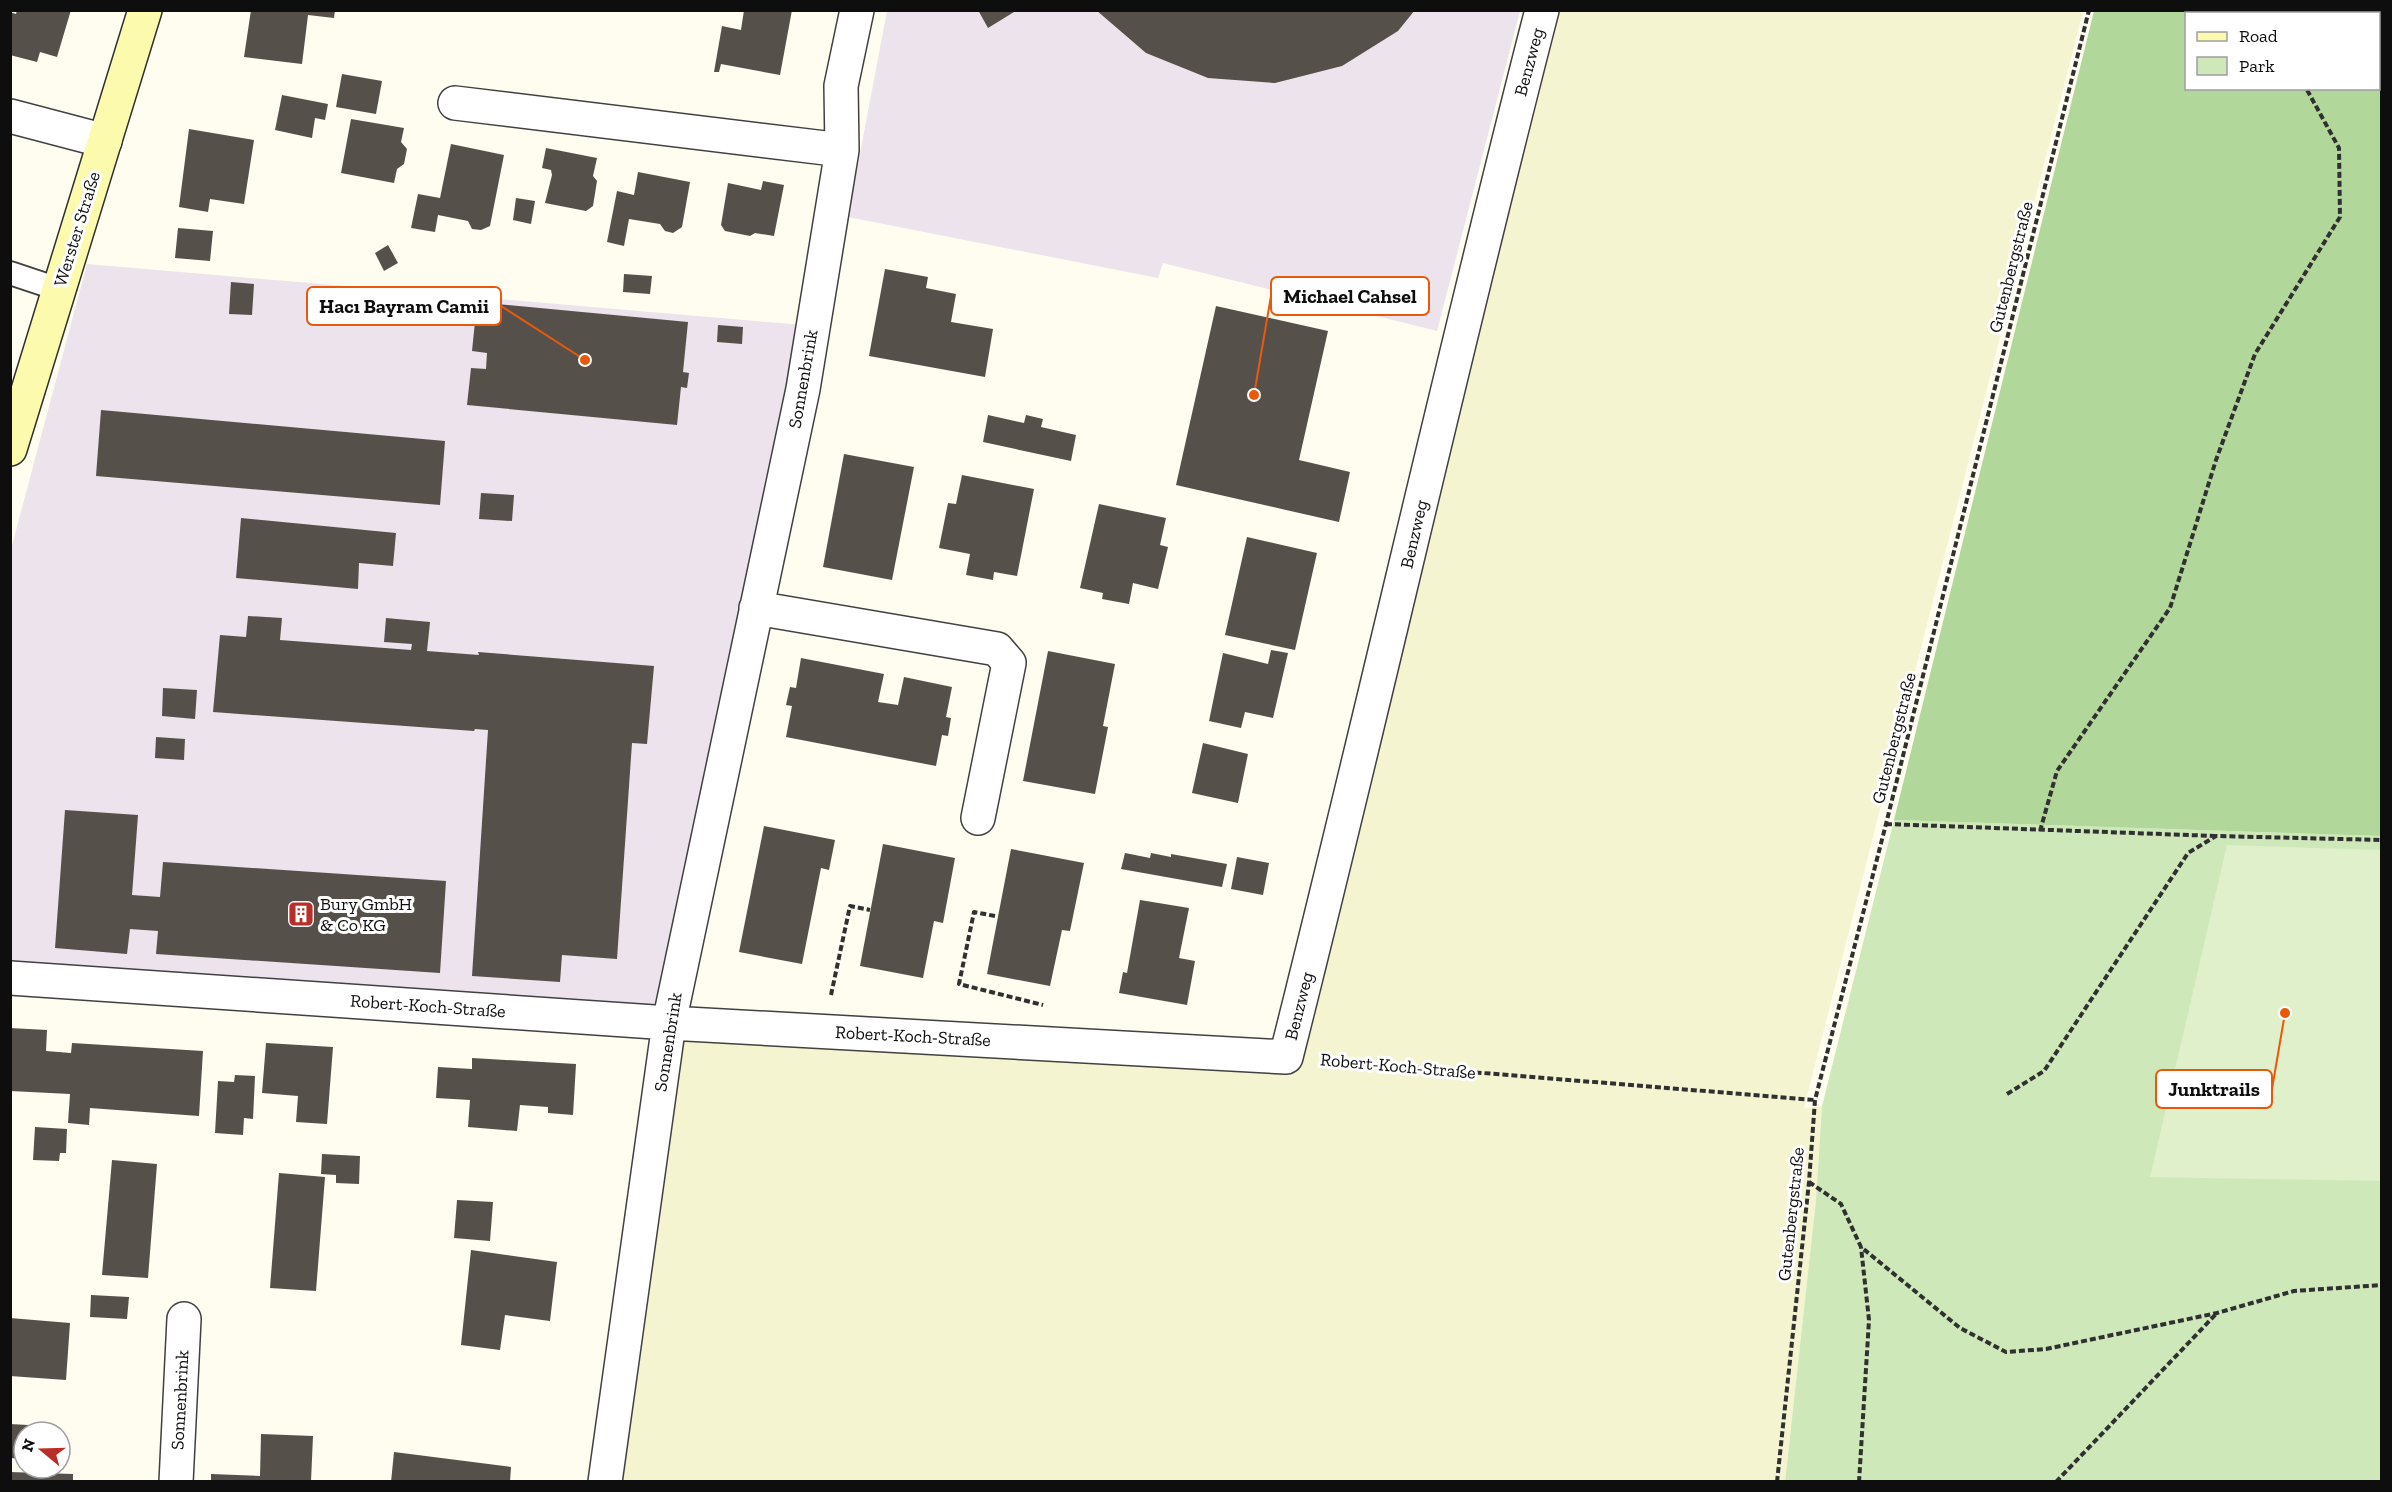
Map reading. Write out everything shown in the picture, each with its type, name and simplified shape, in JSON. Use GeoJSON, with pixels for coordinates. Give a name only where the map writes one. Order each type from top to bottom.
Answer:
{"type":"FeatureCollection","features":[{"type":"Feature","properties":{"kind":"main road","name":"Werster Straße"},"geometry":{"type":"LineString","coordinates":[[10,449],[145,10]]}},
{"type":"Feature","properties":{"kind":"street","name":"Sonnenbrink"},"geometry":{"type":"LineString","coordinates":[[605,1482],[669,1023],[803,389],[842,150],[841,86],[857,10]]}},
{"type":"Feature","properties":{"kind":"street","name":"Benzweg"},"geometry":{"type":"LineString","coordinates":[[1286,1057],[1337,855],[1491,209],[1542,10]]}},
{"type":"Feature","properties":{"kind":"street"},"geometry":{"type":"LineString","coordinates":[[455,103],[842,150]]}},
{"type":"Feature","properties":{"kind":"street"},"geometry":{"type":"LineString","coordinates":[[10,116],[105,141]]}},
{"type":"Feature","properties":{"kind":"street"},"geometry":{"type":"LineString","coordinates":[[756,608],[997,649],[1009,663],[978,818]]}},
{"type":"Feature","properties":{"kind":"street","name":"Robert-Koch-Straße"},"geometry":{"type":"LineString","coordinates":[[10,978],[669,1023],[1286,1057]]}},
{"type":"Feature","properties":{"kind":"street","name":"Sonnenbrink"},"geometry":{"type":"LineString","coordinates":[[176,1482],[184,1319]]}},
{"type":"Feature","properties":{"kind":"lane"},"geometry":{"type":"LineString","coordinates":[[10,273],[58,289]]}},
{"type":"Feature","properties":{"kind":"path","name":"Gutenbergstraße"},"geometry":{"type":"LineString","coordinates":[[1777,1482],[1809,1182],[1815,1100],[2089,10]]}},
{"type":"Feature","properties":{"kind":"path"},"geometry":{"type":"LineString","coordinates":[[2040,831],[2057,771],[2170,609],[2216,460],[2255,354],[2340,217],[2339,148],[2307,90]]}},
{"type":"Feature","properties":{"kind":"path"},"geometry":{"type":"LineString","coordinates":[[1886,824],[2216,837],[2382,840]]}},
{"type":"Feature","properties":{"kind":"path"},"geometry":{"type":"LineString","coordinates":[[2007,1094],[2044,1071],[2188,853],[2216,837]]}},
{"type":"Feature","properties":{"kind":"path"},"geometry":{"type":"LineString","coordinates":[[824,1031],[850,906],[870,910]]}},
{"type":"Feature","properties":{"kind":"path"},"geometry":{"type":"LineString","coordinates":[[995,916],[974,912],[959,984],[1057,1008],[1047,1043]]}},
{"type":"Feature","properties":{"kind":"path","name":"Robert-Koch-Straße"},"geometry":{"type":"LineString","coordinates":[[1286,1057],[1815,1100]]}},
{"type":"Feature","properties":{"kind":"path"},"geometry":{"type":"LineString","coordinates":[[1809,1182],[1841,1204],[1861,1247],[1869,1320],[1859,1482]]}},
{"type":"Feature","properties":{"kind":"path"},"geometry":{"type":"LineString","coordinates":[[1861,1247],[1960,1328],[2006,1352],[2046,1350],[2217,1313],[2294,1292],[2382,1286]]}},
{"type":"Feature","properties":{"kind":"path"},"geometry":{"type":"LineString","coordinates":[[2056,1482],[2217,1313]]}},
{"type":"Feature","properties":{"kind":"shaded area"},"geometry":{"type":"Polygon","coordinates":[[[887,11],[1520,11],[1437,331],[1163,263],[1158,278],[848,217],[887,11]]]}},
{"type":"Feature","properties":{"kind":"shaded area"},"geometry":{"type":"Polygon","coordinates":[[[87,264],[815,326],[665,1018],[11,981],[11,549],[87,264]]]}},
{"type":"Feature","properties":{"kind":"green space"},"geometry":{"type":"Polygon","coordinates":[[[1560,11],[2083,11],[1804,1108],[1822,1106],[1816,1200],[1785,1481],[614,1482],[675,1029],[1292,1066],[1560,11]]]}},
{"type":"Feature","properties":{"kind":"green space"},"geometry":{"type":"Polygon","coordinates":[[[2094,11],[2381,11],[2381,836],[1894,820],[2094,11]]]}},
{"type":"Feature","properties":{"kind":"green space"},"geometry":{"type":"Polygon","coordinates":[[[1894,820],[2381,836],[2381,1481],[1785,1482],[1816,1200],[1822,1106],[1894,820]]]}},
{"type":"Feature","properties":{"kind":"green space"},"geometry":{"type":"Polygon","coordinates":[[[2227,845],[2381,850],[2381,1181],[2150,1177],[2227,845]]]}},
{"type":"Feature","properties":{"kind":"building"},"geometry":{"type":"Polygon","coordinates":[[[17,10],[71,10],[57,57],[40,52],[37,62],[10,55],[10,12],[16,14],[17,10]]]}},
{"type":"Feature","properties":{"kind":"building"},"geometry":{"type":"Polygon","coordinates":[[[251,10],[335,10],[334,18],[308,15],[302,64],[244,57],[251,10]]]}},
{"type":"Feature","properties":{"kind":"building"},"geometry":{"type":"Polygon","coordinates":[[[744,10],[792,10],[780,75],[721,64],[719,72],[714,72],[722,26],[741,30],[744,10]]]}},
{"type":"Feature","properties":{"kind":"building"},"geometry":{"type":"Polygon","coordinates":[[[978,10],[1013,10],[1014,12],[988,28],[978,10]]]}},
{"type":"Feature","properties":{"kind":"building"},"geometry":{"type":"Polygon","coordinates":[[[1096,10],[1415,10],[1398,31],[1342,66],[1275,83],[1208,78],[1146,53],[1096,10]]]}},
{"type":"Feature","properties":{"kind":"building"},"geometry":{"type":"Polygon","coordinates":[[[342,74],[382,81],[376,114],[336,107],[342,74]]]}},
{"type":"Feature","properties":{"kind":"building"},"geometry":{"type":"Polygon","coordinates":[[[282,95],[328,104],[325,120],[315,118],[312,138],[275,130],[282,95]]]}},
{"type":"Feature","properties":{"kind":"building"},"geometry":{"type":"Polygon","coordinates":[[[351,119],[404,128],[401,142],[407,149],[404,164],[397,169],[394,183],[341,173],[351,119]]]}},
{"type":"Feature","properties":{"kind":"building"},"geometry":{"type":"Polygon","coordinates":[[[189,129],[254,140],[244,204],[210,199],[208,212],[179,207],[189,129]]]}},
{"type":"Feature","properties":{"kind":"building"},"geometry":{"type":"Polygon","coordinates":[[[451,144],[504,155],[490,226],[481,230],[472,229],[468,221],[438,215],[435,232],[411,228],[418,194],[440,198],[451,144]]]}},
{"type":"Feature","properties":{"kind":"building"},"geometry":{"type":"Polygon","coordinates":[[[546,148],[597,158],[593,176],[597,181],[593,206],[586,211],[545,203],[552,175],[551,170],[542,168],[546,148]]]}},
{"type":"Feature","properties":{"kind":"building"},"geometry":{"type":"Polygon","coordinates":[[[638,172],[690,182],[682,227],[673,233],[665,231],[660,224],[629,219],[624,246],[607,242],[617,191],[634,195],[638,172]]]}},
{"type":"Feature","properties":{"kind":"building"},"geometry":{"type":"Polygon","coordinates":[[[763,181],[784,185],[774,236],[755,233],[750,236],[725,231],[721,225],[728,183],[761,190],[763,181]]]}},
{"type":"Feature","properties":{"kind":"building"},"geometry":{"type":"Polygon","coordinates":[[[516,198],[535,201],[531,224],[513,220],[516,198]]]}},
{"type":"Feature","properties":{"kind":"building"},"geometry":{"type":"Polygon","coordinates":[[[178,228],[213,231],[210,261],[175,258],[178,228]]]}},
{"type":"Feature","properties":{"kind":"building"},"geometry":{"type":"Polygon","coordinates":[[[388,245],[398,263],[384,271],[375,253],[388,245]]]}},
{"type":"Feature","properties":{"kind":"building"},"geometry":{"type":"Polygon","coordinates":[[[885,269],[928,277],[926,288],[956,294],[951,322],[993,329],[985,377],[869,356],[885,269]]]}},
{"type":"Feature","properties":{"kind":"building"},"geometry":{"type":"Polygon","coordinates":[[[624,274],[652,276],[650,294],[623,292],[624,274]]]}},
{"type":"Feature","properties":{"kind":"building"},"geometry":{"type":"Polygon","coordinates":[[[231,282],[254,284],[252,315],[229,314],[231,282]]]}},
{"type":"Feature","properties":{"kind":"building"},"geometry":{"type":"Polygon","coordinates":[[[477,302],[688,322],[683,372],[689,373],[687,388],[681,387],[677,425],[467,405],[471,368],[486,369],[487,353],[472,351],[477,302]]]}},
{"type":"Feature","properties":{"kind":"building"},"geometry":{"type":"Polygon","coordinates":[[[1216,306],[1328,331],[1299,460],[1350,472],[1339,522],[1176,485],[1216,306]]]}},
{"type":"Feature","properties":{"kind":"building"},"geometry":{"type":"Polygon","coordinates":[[[718,325],[743,327],[742,344],[717,342],[718,325]]]}},
{"type":"Feature","properties":{"kind":"building"},"geometry":{"type":"Polygon","coordinates":[[[101,410],[445,441],[440,505],[96,476],[101,410]]]}},
{"type":"Feature","properties":{"kind":"building"},"geometry":{"type":"Polygon","coordinates":[[[988,415],[1024,423],[1026,415],[1043,419],[1041,427],[1076,435],[1071,461],[983,442],[988,415]]]}},
{"type":"Feature","properties":{"kind":"building"},"geometry":{"type":"Polygon","coordinates":[[[844,454],[914,467],[892,580],[823,567],[844,454]]]}},
{"type":"Feature","properties":{"kind":"building"},"geometry":{"type":"Polygon","coordinates":[[[962,475],[1034,489],[1017,576],[994,572],[993,580],[966,575],[970,554],[939,548],[948,503],[956,504],[962,475]]]}},
{"type":"Feature","properties":{"kind":"building"},"geometry":{"type":"Polygon","coordinates":[[[481,493],[514,495],[512,521],[479,519],[481,493]]]}},
{"type":"Feature","properties":{"kind":"building"},"geometry":{"type":"Polygon","coordinates":[[[1099,504],[1166,518],[1160,545],[1168,547],[1158,589],[1133,583],[1129,604],[1102,599],[1103,593],[1080,588],[1099,504]]]}},
{"type":"Feature","properties":{"kind":"building"},"geometry":{"type":"Polygon","coordinates":[[[241,518],[396,533],[393,566],[359,563],[358,589],[236,578],[241,518]]]}},
{"type":"Feature","properties":{"kind":"building"},"geometry":{"type":"Polygon","coordinates":[[[1247,537],[1317,553],[1295,650],[1225,635],[1247,537]]]}},
{"type":"Feature","properties":{"kind":"building"},"geometry":{"type":"Polygon","coordinates":[[[248,616],[282,618],[280,640],[411,650],[412,644],[384,642],[386,618],[430,622],[427,651],[479,655],[478,652],[654,666],[647,744],[632,743],[617,959],[562,955],[560,982],[472,976],[488,730],[475,729],[474,731],[213,712],[220,635],[246,637],[248,616]]]}},
{"type":"Feature","properties":{"kind":"building"},"geometry":{"type":"Polygon","coordinates":[[[1271,650],[1288,653],[1273,718],[1245,712],[1241,728],[1209,721],[1223,653],[1268,664],[1271,650]]]}},
{"type":"Feature","properties":{"kind":"building"},"geometry":{"type":"Polygon","coordinates":[[[1048,651],[1115,664],[1103,726],[1108,727],[1095,794],[1023,781],[1048,651]]]}},
{"type":"Feature","properties":{"kind":"building"},"geometry":{"type":"Polygon","coordinates":[[[801,658],[884,674],[878,702],[898,705],[904,677],[952,687],[946,717],[951,718],[948,736],[942,735],[936,766],[786,737],[792,706],[786,705],[790,687],[796,688],[801,658]]]}},
{"type":"Feature","properties":{"kind":"building"},"geometry":{"type":"Polygon","coordinates":[[[163,688],[197,690],[195,719],[162,716],[163,688]]]}},
{"type":"Feature","properties":{"kind":"building"},"geometry":{"type":"Polygon","coordinates":[[[156,737],[185,739],[184,760],[155,758],[156,737]]]}},
{"type":"Feature","properties":{"kind":"building"},"geometry":{"type":"Polygon","coordinates":[[[1203,743],[1248,754],[1238,803],[1192,793],[1203,743]]]}},
{"type":"Feature","properties":{"kind":"building","name":"Bury GmbH & Co KG"},"geometry":{"type":"Polygon","coordinates":[[[65,810],[138,815],[132,895],[160,897],[163,862],[446,881],[440,973],[156,954],[158,931],[130,929],[127,954],[55,948],[65,810]]]}},
{"type":"Feature","properties":{"kind":"building"},"geometry":{"type":"Polygon","coordinates":[[[764,826],[835,840],[829,870],[821,868],[802,964],[739,952],[764,826]]]}},
{"type":"Feature","properties":{"kind":"building"},"geometry":{"type":"Polygon","coordinates":[[[883,844],[955,858],[943,923],[934,921],[923,978],[860,966],[883,844]]]}},
{"type":"Feature","properties":{"kind":"building"},"geometry":{"type":"Polygon","coordinates":[[[1011,849],[1084,863],[1070,931],[1062,930],[1050,986],[987,974],[1011,849]]]}},
{"type":"Feature","properties":{"kind":"building"},"geometry":{"type":"Polygon","coordinates":[[[1125,853],[1150,858],[1151,853],[1171,857],[1171,854],[1227,864],[1222,887],[1121,869],[1125,853]]]}},
{"type":"Feature","properties":{"kind":"building"},"geometry":{"type":"Polygon","coordinates":[[[1237,857],[1269,863],[1263,895],[1231,889],[1237,857]]]}},
{"type":"Feature","properties":{"kind":"building"},"geometry":{"type":"Polygon","coordinates":[[[1140,900],[1189,908],[1179,958],[1195,961],[1187,1005],[1119,993],[1123,972],[1127,973],[1140,900]]]}},
{"type":"Feature","properties":{"kind":"building"},"geometry":{"type":"Polygon","coordinates":[[[10,1028],[47,1030],[46,1051],[71,1053],[72,1043],[203,1051],[199,1116],[90,1108],[89,1125],[68,1123],[70,1094],[10,1091],[10,1028]]]}},
{"type":"Feature","properties":{"kind":"building"},"geometry":{"type":"Polygon","coordinates":[[[266,1043],[333,1047],[327,1124],[296,1122],[298,1096],[262,1093],[266,1043]]]}},
{"type":"Feature","properties":{"kind":"building"},"geometry":{"type":"Polygon","coordinates":[[[472,1058],[576,1064],[573,1115],[548,1113],[548,1107],[520,1105],[517,1131],[468,1127],[470,1100],[436,1098],[438,1067],[472,1069],[472,1058]]]}},
{"type":"Feature","properties":{"kind":"building"},"geometry":{"type":"Polygon","coordinates":[[[235,1075],[255,1076],[253,1119],[244,1118],[243,1135],[215,1133],[218,1081],[234,1082],[235,1075]]]}},
{"type":"Feature","properties":{"kind":"building"},"geometry":{"type":"Polygon","coordinates":[[[35,1127],[67,1129],[66,1153],[60,1153],[59,1161],[33,1160],[35,1127]]]}},
{"type":"Feature","properties":{"kind":"building"},"geometry":{"type":"Polygon","coordinates":[[[322,1154],[360,1156],[359,1184],[336,1183],[336,1175],[321,1174],[322,1154]]]}},
{"type":"Feature","properties":{"kind":"building"},"geometry":{"type":"Polygon","coordinates":[[[112,1160],[157,1164],[148,1278],[102,1275],[112,1160]]]}},
{"type":"Feature","properties":{"kind":"building"},"geometry":{"type":"Polygon","coordinates":[[[279,1173],[325,1177],[316,1291],[270,1288],[279,1173]]]}},
{"type":"Feature","properties":{"kind":"building"},"geometry":{"type":"Polygon","coordinates":[[[457,1200],[493,1202],[490,1241],[454,1238],[457,1200]]]}},
{"type":"Feature","properties":{"kind":"building"},"geometry":{"type":"Polygon","coordinates":[[[471,1250],[557,1262],[550,1321],[505,1315],[500,1350],[461,1345],[471,1250]]]}},
{"type":"Feature","properties":{"kind":"building"},"geometry":{"type":"Polygon","coordinates":[[[91,1295],[129,1297],[127,1319],[90,1317],[91,1295]]]}},
{"type":"Feature","properties":{"kind":"building"},"geometry":{"type":"Polygon","coordinates":[[[10,1318],[70,1323],[66,1380],[10,1376],[10,1318]]]}},
{"type":"Feature","properties":{"kind":"building"},"geometry":{"type":"Polygon","coordinates":[[[10,1424],[12,1424],[12,1458],[10,1458],[10,1424]]]}},
{"type":"Feature","properties":{"kind":"building"},"geometry":{"type":"Polygon","coordinates":[[[261,1434],[313,1436],[311,1481],[211,1482],[211,1474],[260,1476],[261,1434]]]}},
{"type":"Feature","properties":{"kind":"building"},"geometry":{"type":"Polygon","coordinates":[[[394,1452],[511,1467],[510,1482],[391,1482],[394,1452]]]}},
{"type":"Feature","properties":{"kind":"building"},"geometry":{"type":"Polygon","coordinates":[[[10,1472],[12,1472],[12,1480],[72,1480],[73,1474],[73,1482],[10,1482],[10,1472]]]}},
{"type":"Feature","properties":{"kind":"place","name":"Hacı Bayram Camii"},"geometry":{"type":"Point","coordinates":[585,360]}},
{"type":"Feature","properties":{"kind":"place","name":"Michael Cahsel"},"geometry":{"type":"Point","coordinates":[1254,395]}},
{"type":"Feature","properties":{"kind":"place","name":"Bury GmbH & Co KG"},"geometry":{"type":"Point","coordinates":[301,914]}},
{"type":"Feature","properties":{"kind":"place","name":"Junktrails"},"geometry":{"type":"Point","coordinates":[2285,1013]}}]}
